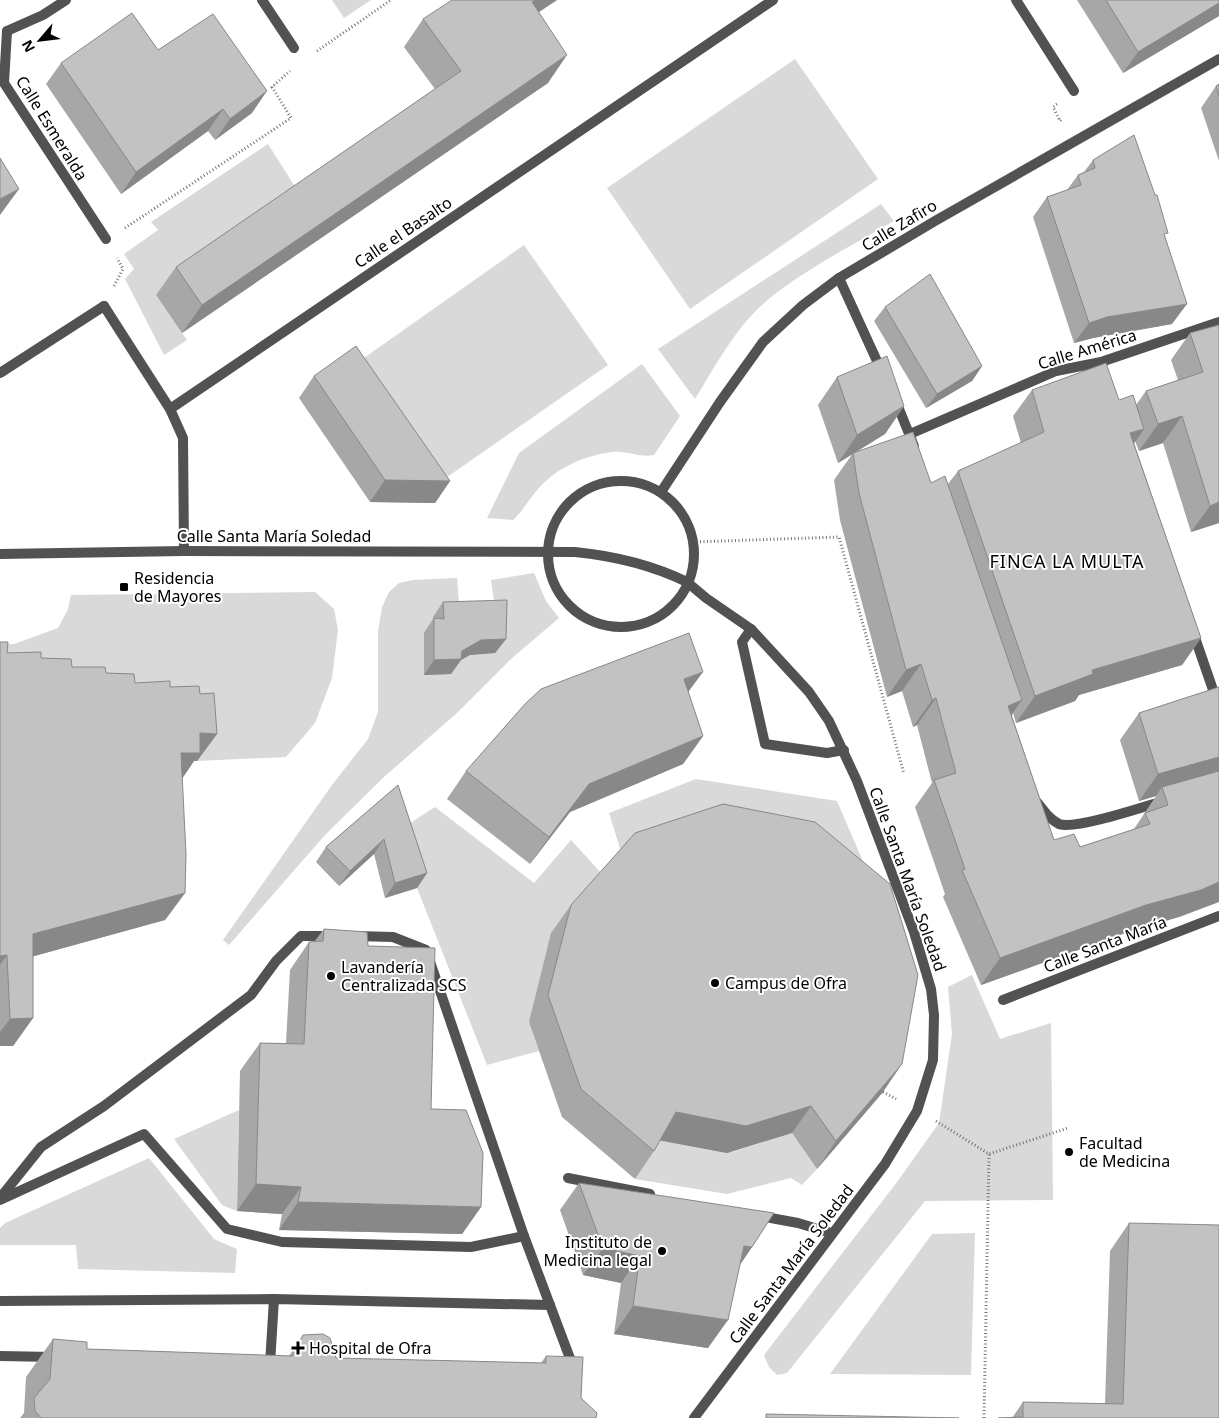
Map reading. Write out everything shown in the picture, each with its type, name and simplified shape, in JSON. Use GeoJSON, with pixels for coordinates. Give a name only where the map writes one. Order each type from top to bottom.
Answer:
{"type":"FeatureCollection","features":[{"type":"Feature","properties":{"kind":"street"},"geometry":{"type":"LineString","coordinates":[[4,30],[43,15],[66,0]]}},
{"type":"Feature","properties":{"kind":"street"},"geometry":{"type":"LineString","coordinates":[[262,0],[294,48]]}},
{"type":"Feature","properties":{"kind":"street","name":"Calle el Basalto"},"geometry":{"type":"LineString","coordinates":[[170,409],[773,0]]}},
{"type":"Feature","properties":{"kind":"street"},"geometry":{"type":"LineString","coordinates":[[1016,0],[1074,91]]}},
{"type":"Feature","properties":{"kind":"street","name":"Calle Esmeralda"},"geometry":{"type":"LineString","coordinates":[[4,30],[4,83],[106,239]]}},
{"type":"Feature","properties":{"kind":"street","name":"Calle Zafiro"},"geometry":{"type":"LineString","coordinates":[[661,492],[720,402],[763,342],[780,324],[839,278],[1112,118],[1219,59]]}},
{"type":"Feature","properties":{"kind":"street"},"geometry":{"type":"LineString","coordinates":[[839,278],[917,453]]}},
{"type":"Feature","properties":{"kind":"street"},"geometry":{"type":"LineString","coordinates":[[0,373],[104,306],[170,409],[183,438],[184,551]]}},
{"type":"Feature","properties":{"kind":"street","name":"Calle América"},"geometry":{"type":"LineString","coordinates":[[910,434],[1056,371],[1102,366],[1219,322]]}},
{"type":"Feature","properties":{"kind":"street"},"geometry":{"type":"LineString","coordinates":[[630,481],[646,485],[661,492],[683,516],[693,542],[693,568],[680,597],[671,607],[651,621],[629,627],[611,626],[592,621],[574,610],[560,594],[551,575],[548,553],[550,533],[560,512],[579,493],[604,482],[630,481]]}},
{"type":"Feature","properties":{"kind":"street","name":"Calle Santa María Soledad"},"geometry":{"type":"LineString","coordinates":[[0,554],[184,551],[575,552],[607,555],[661,569],[687,582],[706,598],[751,629],[809,692],[829,721],[844,750],[914,932],[931,989],[934,1015],[932,1060],[918,1111],[885,1164],[831,1233],[694,1418]]}},
{"type":"Feature","properties":{"kind":"street"},"geometry":{"type":"LineString","coordinates":[[1190,623],[1219,707]]}},
{"type":"Feature","properties":{"kind":"street"},"geometry":{"type":"LineString","coordinates":[[751,629],[742,642],[765,744],[827,753],[844,750]]}},
{"type":"Feature","properties":{"kind":"street"},"geometry":{"type":"LineString","coordinates":[[1035,796],[1049,818],[1061,825],[1080,824],[1173,799]]}},
{"type":"Feature","properties":{"kind":"street","name":"Calle Santa María"},"geometry":{"type":"LineString","coordinates":[[1003,1000],[1219,916]]}},
{"type":"Feature","properties":{"kind":"street"},"geometry":{"type":"LineString","coordinates":[[0,1199],[41,1147],[104,1106],[252,995],[276,961],[301,936],[393,937],[426,950],[524,1236],[550,1305],[572,1375]]}},
{"type":"Feature","properties":{"kind":"street"},"geometry":{"type":"LineString","coordinates":[[0,1199],[144,1134],[227,1229],[282,1242],[471,1247],[524,1236]]}},
{"type":"Feature","properties":{"kind":"street"},"geometry":{"type":"LineString","coordinates":[[568,1178],[664,1197]]}},
{"type":"Feature","properties":{"kind":"street"},"geometry":{"type":"LineString","coordinates":[[750,1214],[798,1223],[831,1233]]}},
{"type":"Feature","properties":{"kind":"street"},"geometry":{"type":"LineString","coordinates":[[0,1301],[274,1299],[550,1305]]}},
{"type":"Feature","properties":{"kind":"street"},"geometry":{"type":"LineString","coordinates":[[270,1364],[274,1299]]}},
{"type":"Feature","properties":{"kind":"street"},"geometry":{"type":"LineString","coordinates":[[0,1356],[68,1358]]}},
{"type":"Feature","properties":{"kind":"path"},"geometry":{"type":"LineString","coordinates":[[104,306],[123,269],[106,239],[291,118],[272,87],[304,60],[391,0]]}},
{"type":"Feature","properties":{"kind":"path"},"geometry":{"type":"LineString","coordinates":[[294,48],[304,60]]}},
{"type":"Feature","properties":{"kind":"path"},"geometry":{"type":"LineString","coordinates":[[693,542],[839,537],[904,774]]}},
{"type":"Feature","properties":{"kind":"path"},"geometry":{"type":"LineString","coordinates":[[989,1154],[1068,1128]]}},
{"type":"Feature","properties":{"kind":"path"},"geometry":{"type":"LineString","coordinates":[[957,1133],[989,1154]]}},
{"type":"Feature","properties":{"kind":"path"},"geometry":{"type":"LineString","coordinates":[[984,1418],[989,1154]]}},
{"type":"Feature","properties":{"kind":"shaded area"},"geometry":{"type":"Polygon","coordinates":[[[332,0],[371,0],[344,18],[332,0]]]}},
{"type":"Feature","properties":{"kind":"shaded area"},"geometry":{"type":"Polygon","coordinates":[[[795,59],[878,179],[690,309],[607,188],[795,59]]]}},
{"type":"Feature","properties":{"kind":"shaded area"},"geometry":{"type":"Polygon","coordinates":[[[268,144],[301,196],[156,295],[187,340],[164,355],[125,279],[134,269],[124,254],[158,230],[151,222],[268,144]]]}},
{"type":"Feature","properties":{"kind":"shaded area"},"geometry":{"type":"Polygon","coordinates":[[[881,204],[894,221],[808,271],[762,305],[734,337],[695,399],[658,349],[881,204]]]}},
{"type":"Feature","properties":{"kind":"shaded area"},"geometry":{"type":"Polygon","coordinates":[[[524,245],[608,365],[427,491],[344,372],[524,245]]]}},
{"type":"Feature","properties":{"kind":"shaded area"},"geometry":{"type":"Polygon","coordinates":[[[642,364],[680,416],[654,455],[644,456],[618,452],[583,459],[564,468],[547,480],[513,520],[487,518],[519,453],[642,364]]]}},
{"type":"Feature","properties":{"kind":"shaded area"},"geometry":{"type":"Polygon","coordinates":[[[534,573],[546,601],[559,618],[511,659],[458,712],[384,777],[325,835],[229,945],[223,940],[332,785],[368,739],[378,712],[378,631],[382,607],[389,592],[399,583],[413,580],[457,578],[460,616],[451,666],[470,655],[495,653],[496,615],[491,580],[534,573]]]}},
{"type":"Feature","properties":{"kind":"shaded area"},"geometry":{"type":"Polygon","coordinates":[[[315,592],[334,609],[338,630],[332,678],[315,723],[286,757],[197,761],[194,721],[0,683],[0,644],[14,644],[58,628],[68,609],[71,595],[315,592]]]}},
{"type":"Feature","properties":{"kind":"shaded area"},"geometry":{"type":"Polygon","coordinates":[[[696,779],[837,801],[881,903],[623,858],[609,813],[696,779]]]}},
{"type":"Feature","properties":{"kind":"shaded area"},"geometry":{"type":"Polygon","coordinates":[[[435,807],[534,883],[571,840],[603,875],[529,1022],[539,1051],[487,1065],[417,888],[398,831],[435,807]]]}},
{"type":"Feature","properties":{"kind":"shaded area"},"geometry":{"type":"Polygon","coordinates":[[[972,975],[1000,1039],[1051,1023],[1053,1200],[925,1201],[787,1373],[777,1375],[769,1367],[764,1355],[897,1182],[939,1123],[952,1034],[948,987],[972,975]]]}},
{"type":"Feature","properties":{"kind":"shaded area"},"geometry":{"type":"Polygon","coordinates":[[[239,1110],[237,1211],[222,1205],[174,1139],[239,1110]]]}},
{"type":"Feature","properties":{"kind":"shaded area"},"geometry":{"type":"Polygon","coordinates":[[[792,1133],[817,1169],[802,1185],[791,1178],[727,1194],[635,1179],[657,1140],[732,1152],[792,1133]]]}},
{"type":"Feature","properties":{"kind":"shaded area"},"geometry":{"type":"Polygon","coordinates":[[[149,1158],[214,1239],[237,1249],[235,1273],[78,1269],[76,1245],[0,1245],[0,1228],[5,1223],[149,1158]]]}},
{"type":"Feature","properties":{"kind":"shaded area"},"geometry":{"type":"Polygon","coordinates":[[[975,1233],[971,1375],[830,1374],[932,1234],[975,1233]]]}},
{"type":"Feature","properties":{"kind":"building"},"geometry":{"type":"Polygon","coordinates":[[[452,0],[535,0],[532,2],[567,55],[202,305],[176,267],[461,71],[423,19],[452,0]]]}},
{"type":"Feature","properties":{"kind":"building"},"geometry":{"type":"Polygon","coordinates":[[[1106,0],[1219,0],[1219,3],[1138,52],[1106,0]]]}},
{"type":"Feature","properties":{"kind":"building"},"geometry":{"type":"Polygon","coordinates":[[[132,13],[158,50],[213,14],[267,91],[230,119],[223,109],[136,172],[61,63],[132,13]]]}},
{"type":"Feature","properties":{"kind":"building"},"geometry":{"type":"Polygon","coordinates":[[[1219,84],[1219,96],[1216,86],[1219,84]]]}},
{"type":"Feature","properties":{"kind":"building"},"geometry":{"type":"Polygon","coordinates":[[[1134,135],[1155,195],[1157,195],[1168,233],[1164,234],[1187,304],[1107,317],[1089,323],[1047,197],[1081,185],[1078,175],[1095,168],[1093,160],[1134,135]]]}},
{"type":"Feature","properties":{"kind":"building"},"geometry":{"type":"Polygon","coordinates":[[[0,158],[19,189],[0,199],[0,158]]]}},
{"type":"Feature","properties":{"kind":"building"},"geometry":{"type":"Polygon","coordinates":[[[930,274],[982,366],[937,394],[885,307],[930,274]]]}},
{"type":"Feature","properties":{"kind":"building"},"geometry":{"type":"Polygon","coordinates":[[[1219,325],[1219,502],[1210,506],[1182,416],[1158,424],[1146,391],[1203,372],[1190,333],[1219,325]]]}},
{"type":"Feature","properties":{"kind":"building"},"geometry":{"type":"Polygon","coordinates":[[[356,346],[450,481],[385,480],[314,376],[356,346]]]}},
{"type":"Feature","properties":{"kind":"building"},"geometry":{"type":"Polygon","coordinates":[[[887,356],[904,406],[857,435],[837,377],[887,356]]]}},
{"type":"Feature","properties":{"kind":"building"},"geometry":{"type":"Polygon","coordinates":[[[1106,363],[1119,400],[1133,395],[1144,429],[1130,433],[1201,638],[1092,670],[1093,674],[1035,696],[958,471],[1044,432],[1032,390],[1106,363]]]}},
{"type":"Feature","properties":{"kind":"building"},"geometry":{"type":"Polygon","coordinates":[[[913,432],[931,483],[945,476],[1022,700],[1008,706],[1054,840],[1074,834],[1080,847],[1150,824],[1145,813],[1168,805],[1162,787],[1219,771],[1219,882],[1201,890],[1146,905],[1000,958],[962,870],[965,869],[934,780],[956,773],[936,698],[932,700],[921,664],[906,670],[859,493],[853,453],[913,432]]]}},
{"type":"Feature","properties":{"kind":"building"},"geometry":{"type":"Polygon","coordinates":[[[507,600],[506,639],[481,640],[462,651],[461,659],[434,660],[434,618],[444,619],[443,602],[507,600]]]}},
{"type":"Feature","properties":{"kind":"building"},"geometry":{"type":"Polygon","coordinates":[[[689,633],[703,672],[684,679],[703,736],[589,784],[549,837],[466,771],[525,704],[541,689],[689,633]]]}},
{"type":"Feature","properties":{"kind":"building"},"geometry":{"type":"Polygon","coordinates":[[[0,642],[8,642],[7,653],[41,652],[41,658],[71,659],[72,667],[105,667],[106,673],[134,674],[135,683],[170,681],[170,687],[199,686],[200,694],[214,693],[217,734],[200,733],[200,753],[181,753],[186,854],[185,893],[33,934],[33,1018],[10,1019],[7,955],[0,956],[0,642]]]}},
{"type":"Feature","properties":{"kind":"building"},"geometry":{"type":"Polygon","coordinates":[[[1219,687],[1219,757],[1158,774],[1139,713],[1219,687]]]}},
{"type":"Feature","properties":{"kind":"building"},"geometry":{"type":"Polygon","coordinates":[[[398,785],[427,873],[395,883],[384,839],[350,871],[326,847],[398,785]]]}},
{"type":"Feature","properties":{"kind":"building"},"geometry":{"type":"Polygon","coordinates":[[[723,804],[815,822],[890,884],[918,975],[902,1064],[836,1141],[811,1106],[746,1126],[676,1112],[654,1151],[581,1089],[548,995],[571,905],[635,833],[723,804]]]}},
{"type":"Feature","properties":{"kind":"building"},"geometry":{"type":"Polygon","coordinates":[[[324,929],[367,932],[368,946],[435,948],[431,1109],[466,1110],[483,1153],[481,1207],[298,1202],[301,1187],[256,1184],[260,1043],[304,1044],[309,942],[323,941],[324,929]]]}},
{"type":"Feature","properties":{"kind":"building"},"geometry":{"type":"Polygon","coordinates":[[[579,1183],[774,1213],[752,1247],[744,1246],[728,1320],[633,1306],[640,1256],[603,1248],[579,1183]]]}},
{"type":"Feature","properties":{"kind":"building"},"geometry":{"type":"Polygon","coordinates":[[[1129,1223],[1219,1225],[1219,1418],[998,1418],[1023,1417],[1023,1402],[1123,1404],[1129,1223]]]}},
{"type":"Feature","properties":{"kind":"building"},"geometry":{"type":"Polygon","coordinates":[[[323,1334],[330,1338],[336,1358],[546,1363],[546,1356],[583,1357],[581,1398],[597,1413],[596,1418],[41,1418],[35,1411],[34,1398],[50,1379],[53,1339],[87,1342],[87,1349],[293,1356],[303,1335],[323,1334]]]}},
{"type":"Feature","properties":{"kind":"building"},"geometry":{"type":"Polygon","coordinates":[[[766,1414],[959,1418],[766,1418],[766,1414]]]}},
{"type":"Feature","properties":{"kind":"place","name":"Residencia de Mayores"},"geometry":{"type":"Point","coordinates":[124,587]}},
{"type":"Feature","properties":{"kind":"place","name":"Lavandería Centralizada SCS"},"geometry":{"type":"Point","coordinates":[331,976]}},
{"type":"Feature","properties":{"kind":"place","name":"Campus de Ofra"},"geometry":{"type":"Point","coordinates":[715,983]}},
{"type":"Feature","properties":{"kind":"place","name":"Facultad de Medicina"},"geometry":{"type":"Point","coordinates":[1069,1152]}},
{"type":"Feature","properties":{"kind":"place","name":"Instituto de Medicina legal"},"geometry":{"type":"Point","coordinates":[662,1251]}},
{"type":"Feature","properties":{"kind":"place","name":"Hospital de Ofra"},"geometry":{"type":"Point","coordinates":[298,1348]}},
{"type":"Feature","properties":{"kind":"district","name":"FINCA LA MULTA"},"geometry":{"type":"Point","coordinates":[1067,562]}}]}
